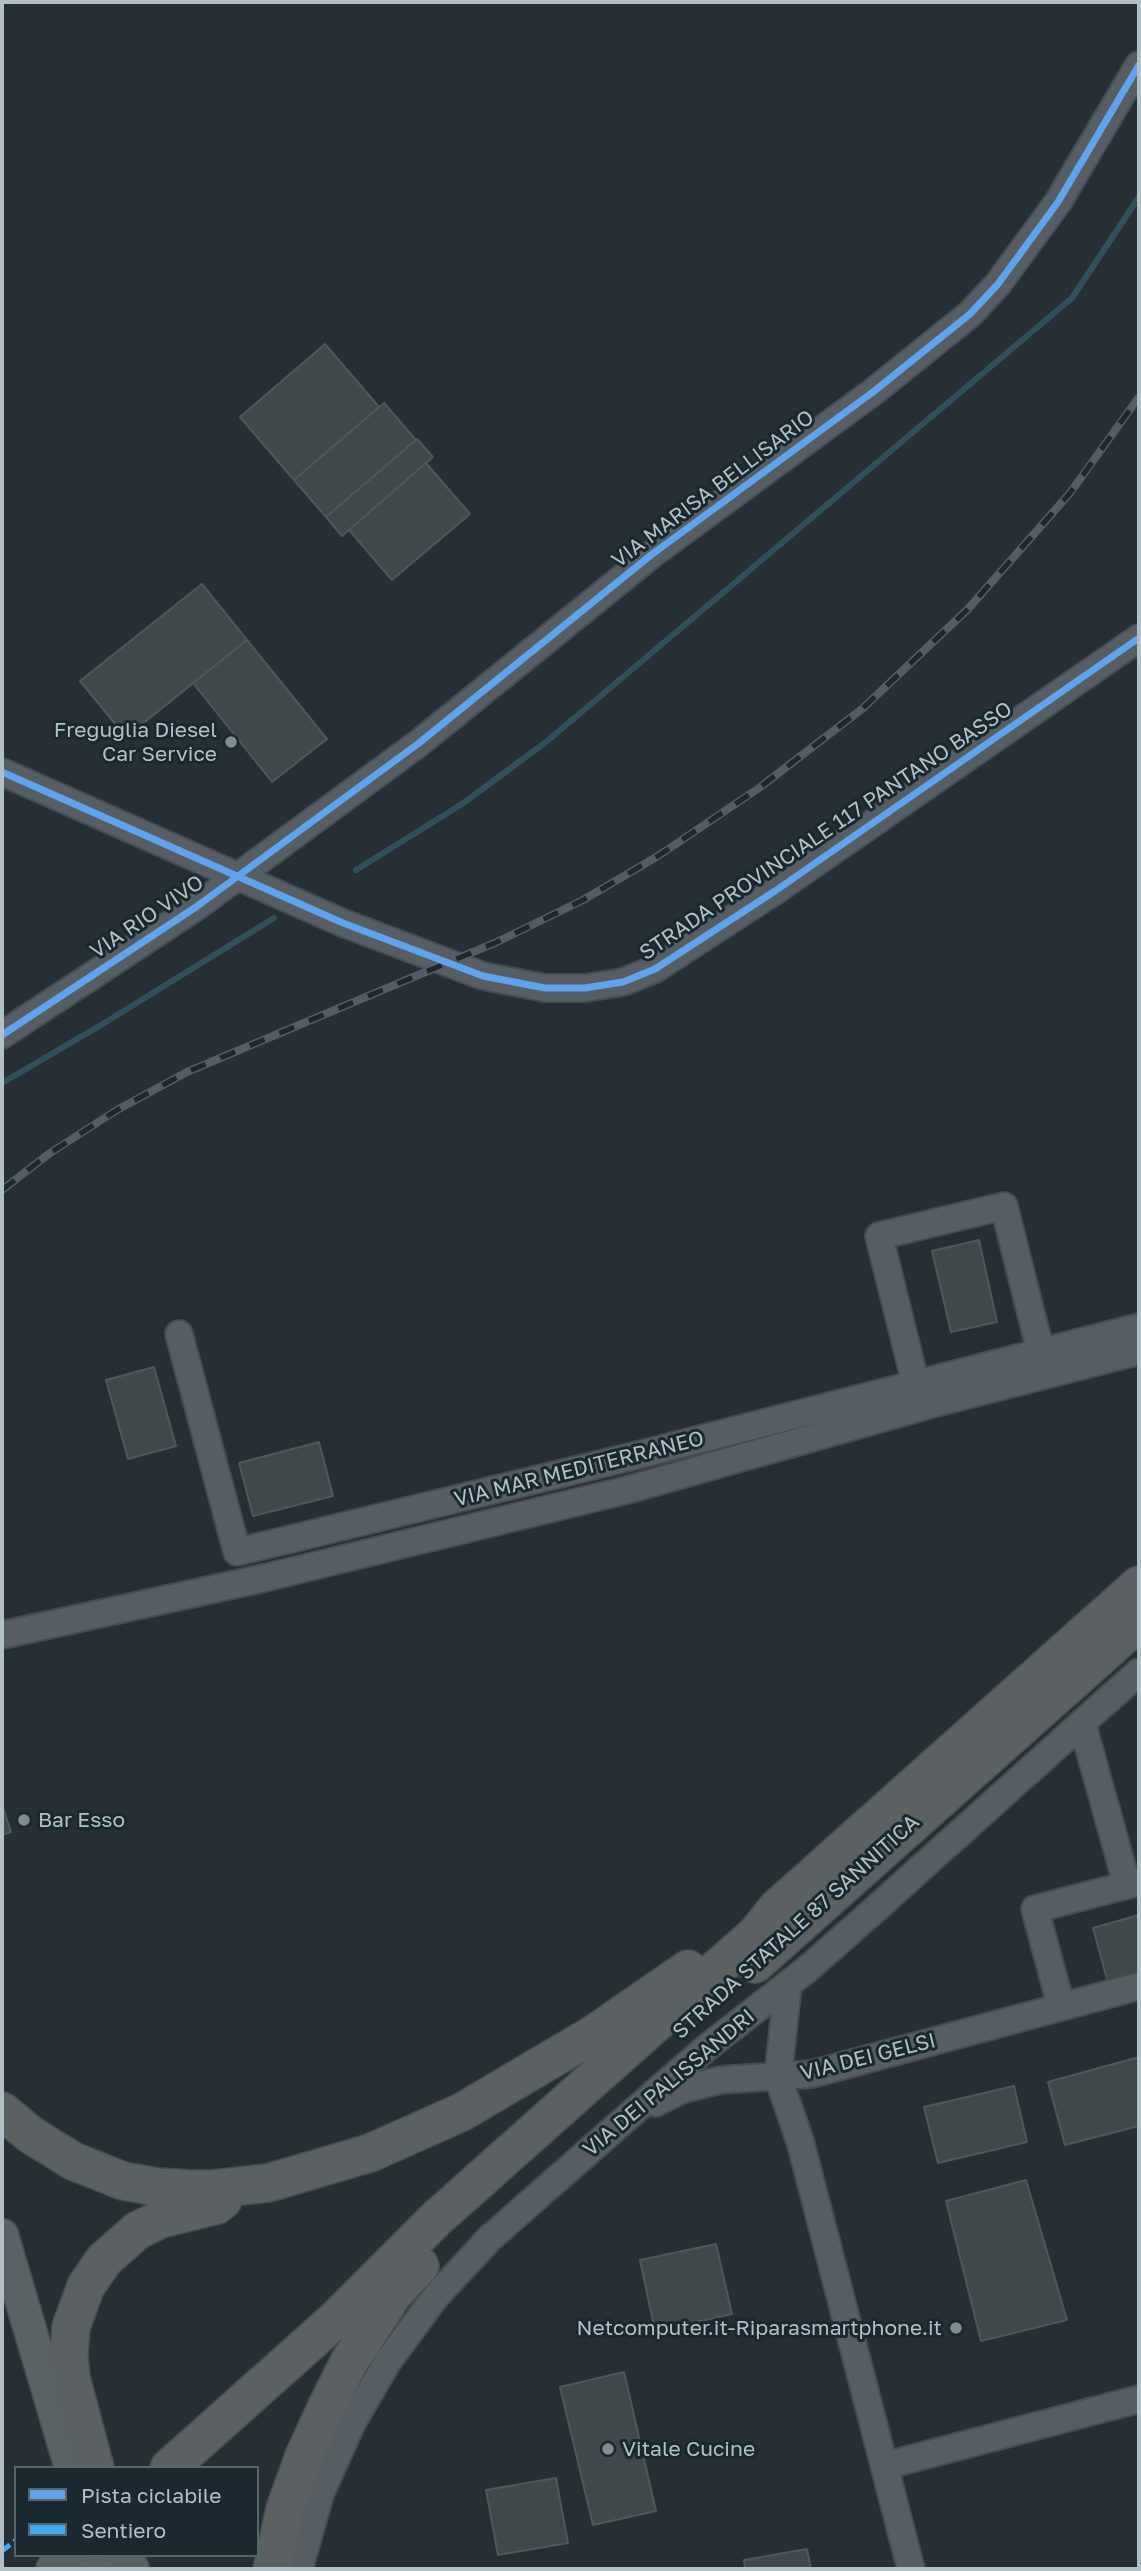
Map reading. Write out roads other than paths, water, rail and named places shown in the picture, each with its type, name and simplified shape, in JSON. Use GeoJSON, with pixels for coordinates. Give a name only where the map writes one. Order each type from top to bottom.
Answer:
{"type":"FeatureCollection","features":[{"type":"Feature","properties":{"kind":"highway","name":"STRADA STATALE 87 SANNITICA"},"geometry":{"type":"LineString","coordinates":[[777,1908],[1139,1585]]}},
{"type":"Feature","properties":{"kind":"highway","name":"STRADA STATALE 87 SANNITICA"},"geometry":{"type":"LineString","coordinates":[[452,2232],[1139,1622]]}},
{"type":"Feature","properties":{"kind":"highway"},"geometry":{"type":"LineString","coordinates":[[2,2110],[31,2135],[73,2161],[123,2181],[189,2189],[268,2183],[328,2167],[382,2148],[462,2112],[594,2034],[676,1978],[747,1924],[777,1908]]}},
{"type":"Feature","properties":{"kind":"highway"},"geometry":{"type":"LineString","coordinates":[[171,2466],[335,2320],[437,2218],[756,1934],[777,1908]]}},
{"type":"Feature","properties":{"kind":"highway"},"geometry":{"type":"LineString","coordinates":[[94,2466],[71,2378],[69,2355],[71,2327],[86,2286],[104,2260],[138,2230],[161,2218],[217,2205],[237,2187]]}},
{"type":"Feature","properties":{"kind":"highway"},"geometry":{"type":"LineString","coordinates":[[335,2320],[452,2232]]}},
{"type":"Feature","properties":{"kind":"highway"},"geometry":{"type":"LineString","coordinates":[[272,2569],[285,2509],[304,2456],[349,2362],[393,2294],[452,2232]]}},
{"type":"Feature","properties":{"kind":"highway"},"geometry":{"type":"LineString","coordinates":[[259,2551],[285,2509]]}},
{"type":"Feature","properties":{"kind":"main road"},"geometry":{"type":"LineString","coordinates":[[2,2235],[70,2466]]}},
{"type":"Feature","properties":{"kind":"street","name":"VIA MARISA BELLISARIO"},"geometry":{"type":"LineString","coordinates":[[236,876],[419,743],[651,555],[873,392],[970,314],[998,284],[1058,202],[1139,65]]}},
{"type":"Feature","properties":{"kind":"street","name":"STRADA PROVINCIALE 117 PANTANO BASSO"},"geometry":{"type":"LineString","coordinates":[[236,876],[343,923],[483,976],[545,988],[585,988],[623,982],[655,970],[775,891],[1139,638]]}},
{"type":"Feature","properties":{"kind":"street","name":"VIA RIO VIVO"},"geometry":{"type":"LineString","coordinates":[[2,772],[236,876],[196,907],[2,1035]]}},
{"type":"Feature","properties":{"kind":"street"},"geometry":{"type":"LineString","coordinates":[[916,1385],[878,1236],[1004,1206],[1041,1353]]}},
{"type":"Feature","properties":{"kind":"street","name":"VIA MAR MEDITERRANEO"},"geometry":{"type":"LineString","coordinates":[[179,1334],[237,1552],[642,1454],[1139,1327]]}},
{"type":"Feature","properties":{"kind":"street"},"geometry":{"type":"LineString","coordinates":[[2,1635],[264,1578],[627,1490],[932,1404],[1139,1351]]}},
{"type":"Feature","properties":{"kind":"street","name":"VIA DEI PALISSANDRI"},"geometry":{"type":"LineString","coordinates":[[299,2569],[321,2491],[352,2423],[388,2361],[437,2295],[489,2238],[705,2049],[861,1922],[1139,1672]]}},
{"type":"Feature","properties":{"kind":"street"},"geometry":{"type":"LineString","coordinates":[[1061,2006],[1035,1909],[1133,1884],[1082,1723]]}},
{"type":"Feature","properties":{"kind":"street"},"geometry":{"type":"LineString","coordinates":[[788,1983],[778,2077],[800,2141],[911,2569]]}},
{"type":"Feature","properties":{"kind":"street","name":"VIA DEI GELSI"},"geometry":{"type":"LineString","coordinates":[[605,2137],[659,2101],[681,2090],[720,2080],[812,2074],[1139,1986]]}},
{"type":"Feature","properties":{"kind":"street"},"geometry":{"type":"LineString","coordinates":[[884,2466],[1139,2399]]}},
{"type":"Feature","properties":{"kind":"waterway"},"geometry":{"type":"LineString","coordinates":[[356,870],[462,804],[546,742],[1072,298],[1139,197]]}},
{"type":"Feature","properties":{"kind":"waterway"},"geometry":{"type":"LineString","coordinates":[[2,1083],[274,918]]}},
{"type":"Feature","properties":{"kind":"railway"},"geometry":{"type":"LineString","coordinates":[[2,1190],[50,1153],[117,1110],[187,1072],[497,942],[583,900],[658,856],[759,788],[862,709],[968,609],[1070,493],[1139,397]]}},
{"type":"Feature","properties":{"kind":"place","name":"Freguglia Diesel Car Service"},"geometry":{"type":"Point","coordinates":[231,742]}},
{"type":"Feature","properties":{"kind":"place","name":"Bar Esso"},"geometry":{"type":"Point","coordinates":[24,1820]}},
{"type":"Feature","properties":{"kind":"place","name":"Netcomputer.it-Riparasmartphone.it"},"geometry":{"type":"Point","coordinates":[956,2328]}},
{"type":"Feature","properties":{"kind":"place","name":"Vitale Cucine"},"geometry":{"type":"Point","coordinates":[608,2449]}}]}
